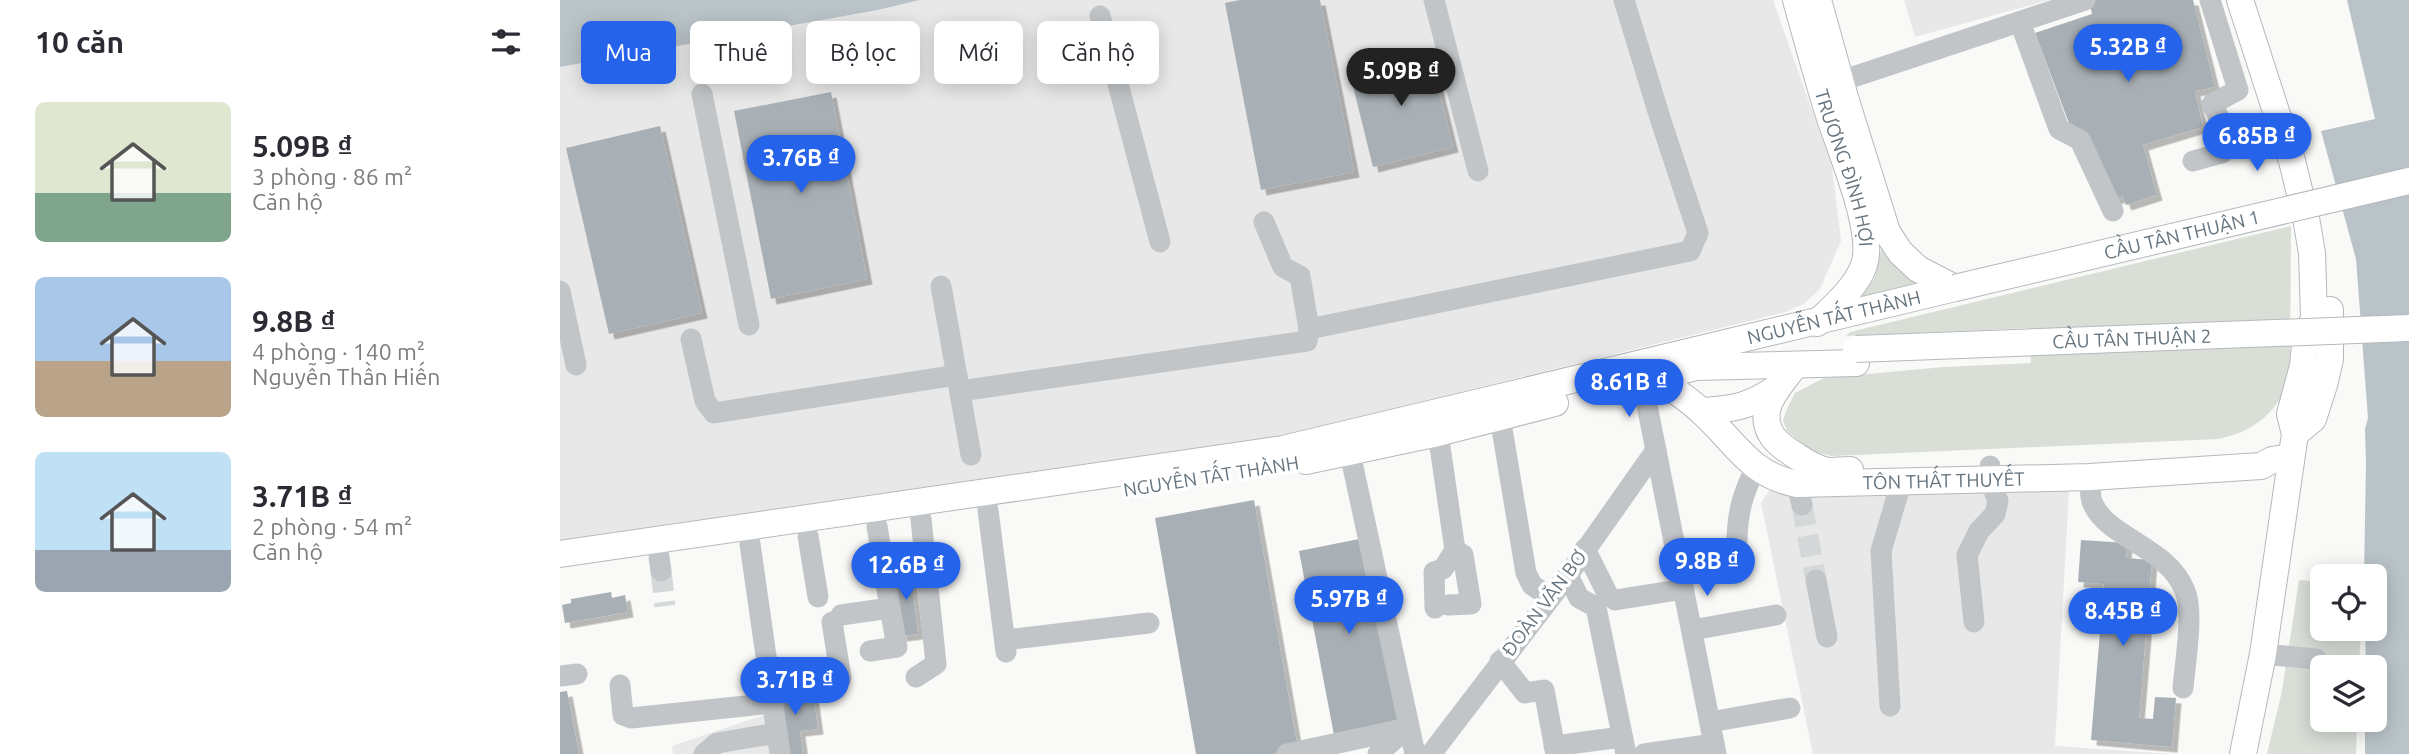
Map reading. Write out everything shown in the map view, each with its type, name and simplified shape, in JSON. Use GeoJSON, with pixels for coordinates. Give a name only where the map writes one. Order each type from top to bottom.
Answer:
{"type":"FeatureCollection","features":[{"type":"Feature","properties":{"kind":"main road","name":"TRƯƠNG ĐÌNH HỢI"},"geometry":{"type":"LineString","coordinates":[[1796,0],[1887,232],[1900,252],[1918,269],[1955,288]]}},
{"type":"Feature","properties":{"kind":"main road","name":"TRƯƠNG ĐÌNH HỢI"},"geometry":{"type":"LineString","coordinates":[[1816,323],[1846,293],[1864,264],[1866,239],[1828,76],[1818,0]]}},
{"type":"Feature","properties":{"kind":"main road"},"geometry":{"type":"LineString","coordinates":[[2227,0],[2274,127],[2300,188],[2312,253],[2314,319],[2306,335],[2303,366],[2290,414],[2263,654],[2243,754]]}},
{"type":"Feature","properties":{"kind":"main road"},"geometry":{"type":"LineString","coordinates":[[2240,0],[2274,127]]}},
{"type":"Feature","properties":{"kind":"main road"},"geometry":{"type":"LineString","coordinates":[[2253,0],[2313,189],[2327,256],[2330,359],[2313,419],[2286,450]]}},
{"type":"Feature","properties":{"kind":"main road","name":"CẦU TÂN THUẬN 1"},"geometry":{"type":"LineString","coordinates":[[1955,288],[2409,181]]}},
{"type":"Feature","properties":{"kind":"main road","name":"NGUYỄN TẤT THÀNH"},"geometry":{"type":"LineString","coordinates":[[560,554],[1283,449],[1955,288]]}},
{"type":"Feature","properties":{"kind":"main road","name":"CẦU TÂN THUẬN 2"},"geometry":{"type":"LineString","coordinates":[[1856,356],[2409,328]]}},
{"type":"Feature","properties":{"kind":"main road","name":"CẦU TÂN THUẬN 2"},"geometry":{"type":"LineString","coordinates":[[1856,356],[2409,342]]}},
{"type":"Feature","properties":{"kind":"main road","name":"NGUYỄN TẤT THÀNH"},"geometry":{"type":"LineString","coordinates":[[1712,348],[1856,356]]}},
{"type":"Feature","properties":{"kind":"main road","name":"NGUYỄN TẤT THÀNH"},"geometry":{"type":"LineString","coordinates":[[560,571],[660,564],[750,544],[1226,475],[1350,453],[1696,367],[1787,376],[1856,356]]}},
{"type":"Feature","properties":{"kind":"main road"},"geometry":{"type":"LineString","coordinates":[[1702,411],[1742,407],[1763,397],[1787,376]]}},
{"type":"Feature","properties":{"kind":"main road","name":"TÔN THẤT THUYẾT"},"geometry":{"type":"LineString","coordinates":[[1787,376],[1767,409],[1770,435],[1790,453],[1827,471],[2090,477],[2260,466],[2286,450]]}},
{"type":"Feature","properties":{"kind":"main road","name":"TÔN THẤT THUYẾT"},"geometry":{"type":"LineString","coordinates":[[1648,379],[1702,411],[1756,468],[1800,495],[1990,473],[2286,450]]}},
{"type":"Feature","properties":{"kind":"street"},"geometry":{"type":"LineString","coordinates":[[1434,0],[1478,171]]}},
{"type":"Feature","properties":{"kind":"street"},"geometry":{"type":"LineString","coordinates":[[1310,329],[1690,251],[1698,233],[1624,0]]}},
{"type":"Feature","properties":{"kind":"street"},"geometry":{"type":"LineString","coordinates":[[1828,76],[2020,22],[2085,0]]}},
{"type":"Feature","properties":{"kind":"street"},"geometry":{"type":"LineString","coordinates":[[2193,161],[2222,153],[2231,142],[2212,104],[2238,90],[2210,0]]}},
{"type":"Feature","properties":{"kind":"street"},"geometry":{"type":"LineString","coordinates":[[1100,16],[1160,242]]}},
{"type":"Feature","properties":{"kind":"street"},"geometry":{"type":"LineString","coordinates":[[2020,22],[2059,129],[2080,139],[2113,211]]}},
{"type":"Feature","properties":{"kind":"street"},"geometry":{"type":"LineString","coordinates":[[702,94],[749,325]]}},
{"type":"Feature","properties":{"kind":"street"},"geometry":{"type":"LineString","coordinates":[[691,339],[705,401],[714,413],[1307,341],[1310,329],[1300,276],[1283,267],[1264,222]]}},
{"type":"Feature","properties":{"kind":"street"},"geometry":{"type":"LineString","coordinates":[[941,286],[971,454]]}},
{"type":"Feature","properties":{"kind":"street"},"geometry":{"type":"LineString","coordinates":[[560,291],[576,365]]}},
{"type":"Feature","properties":{"kind":"street"},"geometry":{"type":"LineString","coordinates":[[1644,754],[1715,749],[1656,450],[1648,379]]}},
{"type":"Feature","properties":{"kind":"street"},"geometry":{"type":"LineString","coordinates":[[1500,417],[1526,573],[1532,585],[1550,597]]}},
{"type":"Feature","properties":{"kind":"street"},"geometry":{"type":"LineString","coordinates":[[1438,433],[1455,550],[1443,569],[1434,572],[1441,607],[1471,604],[1464,555],[1455,550]]}},
{"type":"Feature","properties":{"kind":"street","name":"ĐOÀN VĂN BƠ"},"geometry":{"type":"LineString","coordinates":[[1428,753],[1568,575],[1656,450]]}},
{"type":"Feature","properties":{"kind":"street"},"geometry":{"type":"LineString","coordinates":[[1350,453],[1408,728],[1428,753]]}},
{"type":"Feature","properties":{"kind":"street"},"geometry":{"type":"LineString","coordinates":[[1737,541],[1737,516],[1756,468]]}},
{"type":"Feature","properties":{"kind":"street"},"geometry":{"type":"LineString","coordinates":[[1974,622],[1967,555],[1979,531],[1995,514],[1998,501],[1990,473]]}},
{"type":"Feature","properties":{"kind":"street"},"geometry":{"type":"LineString","coordinates":[[2090,477],[2092,503],[2106,522],[2154,554],[2171,569],[2185,591],[2188,607],[2183,688]]}},
{"type":"Feature","properties":{"kind":"street"},"geometry":{"type":"LineString","coordinates":[[1890,706],[1881,551],[1901,483]]}},
{"type":"Feature","properties":{"kind":"street"},"geometry":{"type":"LineString","coordinates":[[988,509],[1006,646],[1149,623]]}},
{"type":"Feature","properties":{"kind":"street"},"geometry":{"type":"LineString","coordinates":[[916,677],[936,664],[921,519]]}},
{"type":"Feature","properties":{"kind":"street"},"geometry":{"type":"LineString","coordinates":[[870,651],[897,647],[877,526]]}},
{"type":"Feature","properties":{"kind":"street"},"geometry":{"type":"LineString","coordinates":[[808,536],[818,597]]}},
{"type":"Feature","properties":{"kind":"street"},"geometry":{"type":"LineString","coordinates":[[704,754],[717,743],[779,743],[750,544]]}},
{"type":"Feature","properties":{"kind":"street"},"geometry":{"type":"LineString","coordinates":[[1585,550],[1611,596],[1684,589]]}},
{"type":"Feature","properties":{"kind":"street"},"geometry":{"type":"LineString","coordinates":[[1500,661],[1525,693],[1544,690],[1555,750],[1624,746],[1596,607],[1579,598],[1568,575]]}},
{"type":"Feature","properties":{"kind":"street"},"geometry":{"type":"LineString","coordinates":[[1816,580],[1826,637]]}},
{"type":"Feature","properties":{"kind":"street"},"geometry":{"type":"LineString","coordinates":[[620,685],[623,715],[631,718],[773,694],[841,678],[836,619],[890,608]]}},
{"type":"Feature","properties":{"kind":"street"},"geometry":{"type":"LineString","coordinates":[[1692,630],[1776,615]]}},
{"type":"Feature","properties":{"kind":"street"},"geometry":{"type":"LineString","coordinates":[[2263,654],[2310,658]]}},
{"type":"Feature","properties":{"kind":"street"},"geometry":{"type":"LineString","coordinates":[[1710,722],[1790,708]]}},
{"type":"Feature","properties":{"kind":"street"},"geometry":{"type":"LineString","coordinates":[[1287,754],[1408,728]]}},
{"type":"Feature","properties":{"kind":"street"},"geometry":{"type":"LineString","coordinates":[[1378,754],[1408,728]]}},
{"type":"Feature","properties":{"kind":"shaded area"},"geometry":{"type":"Polygon","coordinates":[[[560,0],[920,0],[792,25],[792,21],[690,21],[690,44],[676,46],[676,21],[581,21],[581,63],[560,67],[560,0]]]}},
{"type":"Feature","properties":{"kind":"shaded area"},"geometry":{"type":"Polygon","coordinates":[[[920,0],[1773,0],[1832,167],[1841,241],[1820,289],[1805,303],[1786,312],[1285,435],[560,540],[560,67],[581,63],[581,84],[676,84],[676,46],[690,44],[690,84],[792,84],[792,25],[806,23],[806,84],[920,84],[920,21],[817,21],[920,0]]]}},
{"type":"Feature","properties":{"kind":"shaded area"},"geometry":{"type":"Polygon","coordinates":[[[1904,0],[2049,0],[1915,37],[1904,0]]]}},
{"type":"Feature","properties":{"kind":"shaded area"},"geometry":{"type":"Polygon","coordinates":[[[2347,0],[2409,0],[2409,754],[2365,754],[2365,732],[2387,732],[2387,655],[2366,655],[2365,641],[2387,641],[2387,564],[2364,564],[2365,429],[2368,418],[2356,259],[2321,131],[2375,119],[2347,0]]]}},
{"type":"Feature","properties":{"kind":"shaded area"},"geometry":{"type":"Polygon","coordinates":[[[2291,226],[2290,380],[2271,411],[2253,426],[2231,436],[2218,439],[1832,456],[1815,452],[1804,445],[1787,431],[1783,421],[1795,393],[1824,378],[1944,367],[2031,363],[2029,328],[1846,336],[1850,332],[2291,226]]]}},
{"type":"Feature","properties":{"kind":"shaded area"},"geometry":{"type":"Polygon","coordinates":[[[1883,242],[1926,284],[1858,300],[1874,279],[1883,242]]]}},
{"type":"Feature","properties":{"kind":"shaded area"},"geometry":{"type":"Polygon","coordinates":[[[1773,485],[2069,489],[2055,746],[2172,754],[1813,754],[1761,503],[1773,485]]]}},
{"type":"Feature","properties":{"kind":"shaded area"},"geometry":{"type":"Polygon","coordinates":[[[2299,580],[2310,581],[2310,641],[2360,641],[2360,655],[2310,655],[2310,732],[2357,732],[2356,754],[2267,754],[2282,691],[2299,580]]]}},
{"type":"Feature","properties":{"kind":"shaded area"},"geometry":{"type":"Polygon","coordinates":[[[767,714],[772,754],[673,754],[672,746],[767,714]]]}},
{"type":"Feature","properties":{"kind":"building"},"geometry":{"type":"Polygon","coordinates":[[[1240,0],[1320,0],[1354,172],[1261,190],[1225,3],[1240,0]]]}},
{"type":"Feature","properties":{"kind":"building"},"geometry":{"type":"Polygon","coordinates":[[[2089,0],[2193,0],[2215,87],[2195,91],[2203,127],[2143,145],[2157,195],[2126,205],[2122,196],[2112,201],[2072,131],[2035,33],[2092,14],[2089,0]]]}},
{"type":"Feature","properties":{"kind":"building"},"geometry":{"type":"Polygon","coordinates":[[[1429,50],[1453,147],[1373,167],[1349,70],[1429,50]]]}},
{"type":"Feature","properties":{"kind":"building"},"geometry":{"type":"Polygon","coordinates":[[[831,92],[867,279],[771,299],[734,111],[831,92]]]}},
{"type":"Feature","properties":{"kind":"building"},"geometry":{"type":"Polygon","coordinates":[[[660,126],[702,313],[609,334],[566,148],[660,126]]]}},
{"type":"Feature","properties":{"kind":"building"},"geometry":{"type":"Polygon","coordinates":[[[1254,500],[1298,749],[1273,754],[1196,754],[1155,518],[1254,500]]]}},
{"type":"Feature","properties":{"kind":"building"},"geometry":{"type":"Polygon","coordinates":[[[1364,538],[1399,722],[1334,735],[1299,551],[1364,538]]]}},
{"type":"Feature","properties":{"kind":"building"},"geometry":{"type":"Polygon","coordinates":[[[2081,540],[2127,543],[2126,558],[2152,560],[2139,718],[2153,719],[2155,697],[2176,698],[2172,747],[2091,740],[2104,584],[2078,582],[2081,540]]]}},
{"type":"Feature","properties":{"kind":"building"},"geometry":{"type":"Polygon","coordinates":[[[910,568],[918,634],[901,636],[893,570],[910,568]]]}},
{"type":"Feature","properties":{"kind":"building"},"geometry":{"type":"Polygon","coordinates":[[[611,592],[612,598],[625,595],[628,612],[565,623],[562,605],[571,603],[571,599],[611,592]]]}},
{"type":"Feature","properties":{"kind":"building"},"geometry":{"type":"Polygon","coordinates":[[[812,686],[818,729],[800,731],[803,754],[782,754],[775,691],[812,686]]]}},
{"type":"Feature","properties":{"kind":"building"},"geometry":{"type":"Polygon","coordinates":[[[567,691],[579,754],[560,754],[560,692],[567,691]]]}},
{"type":"Feature","properties":{"kind":"tunnel"},"geometry":{"type":"LineString","coordinates":[[1802,505],[1816,580]]}},
{"type":"Feature","properties":{"kind":"tunnel"},"geometry":{"type":"LineString","coordinates":[[661,571],[665,606]]}}]}
